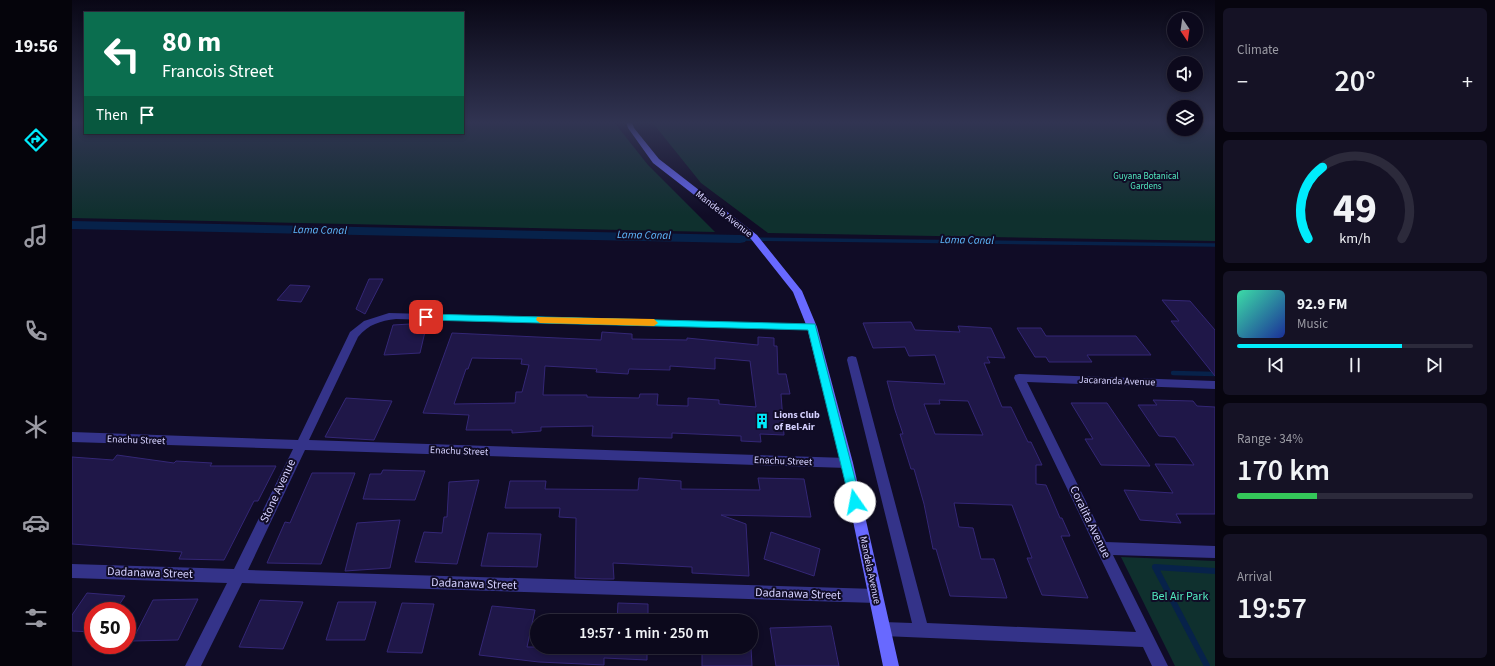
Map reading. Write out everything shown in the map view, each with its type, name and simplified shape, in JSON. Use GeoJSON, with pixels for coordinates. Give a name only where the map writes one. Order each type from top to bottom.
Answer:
{"type":"FeatureCollection","features":[{"type":"Feature","properties":{"kind":"main road","name":"Mandela Avenue"},"geometry":{"type":"LineString","coordinates":[[650,153],[656,161],[739,224],[757,240],[770,254],[797,291],[812,327],[847,463],[891,666]]}},
{"type":"Feature","properties":{"kind":"street","name":"Stone Avenue"},"geometry":{"type":"LineString","coordinates":[[193,666],[354,335],[360,327],[369,320],[396,316],[812,327]]}},
{"type":"Feature","properties":{"kind":"street"},"geometry":{"type":"LineString","coordinates":[[852,360],[921,630]]}},
{"type":"Feature","properties":{"kind":"street","name":"Jacaranda Avenue"},"geometry":{"type":"LineString","coordinates":[[1019,378],[1215,385]]}},
{"type":"Feature","properties":{"kind":"street","name":"Coralita Avenue"},"geometry":{"type":"LineString","coordinates":[[1019,378],[1160,666]]}},
{"type":"Feature","properties":{"kind":"street","name":"Enachu Street"},"geometry":{"type":"LineString","coordinates":[[72,437],[300,446],[847,463]]}},
{"type":"Feature","properties":{"kind":"street"},"geometry":{"type":"LineString","coordinates":[[1103,548],[1215,552]]}},
{"type":"Feature","properties":{"kind":"street","name":"Dadanawa Street"},"geometry":{"type":"LineString","coordinates":[[72,571],[876,596]]}},
{"type":"Feature","properties":{"kind":"street"},"geometry":{"type":"LineString","coordinates":[[883,630],[921,630],[1146,640]]}},
{"type":"Feature","properties":{"kind":"green space"},"geometry":{"type":"Polygon","coordinates":[[[72,153],[639,153],[648,165],[715,232],[72,218],[72,153]]]}},
{"type":"Feature","properties":{"kind":"green space","name":"Guyana Botanical Gardens"},"geometry":{"type":"Polygon","coordinates":[[[677,153],[1215,153],[1215,241],[768,233],[701,183],[677,153]]]}},
{"type":"Feature","properties":{"kind":"green space","name":"Bel Air Park"},"geometry":{"type":"Polygon","coordinates":[[[1121,557],[1215,561],[1215,666],[1175,666],[1121,557]]]}},
{"type":"Feature","properties":{"kind":"building"},"geometry":{"type":"Polygon","coordinates":[[[369,279],[383,279],[365,314],[356,309],[369,279]]]}},
{"type":"Feature","properties":{"kind":"building"},"geometry":{"type":"Polygon","coordinates":[[[290,285],[310,286],[301,302],[277,300],[290,285]]]}},
{"type":"Feature","properties":{"kind":"building"},"geometry":{"type":"Polygon","coordinates":[[[1162,300],[1190,301],[1215,330],[1215,376],[1171,321],[1179,321],[1162,300]]]}},
{"type":"Feature","properties":{"kind":"building"},"geometry":{"type":"Polygon","coordinates":[[[911,322],[915,330],[960,332],[958,326],[991,328],[1005,358],[987,357],[990,363],[984,363],[1002,407],[1011,407],[1028,442],[1031,442],[1042,465],[1036,465],[1036,484],[1046,485],[1060,518],[1062,518],[1070,536],[1061,536],[1088,598],[1042,595],[1027,558],[1032,558],[1012,505],[954,503],[959,527],[973,528],[981,559],[994,559],[1007,598],[950,596],[936,549],[933,549],[924,504],[914,469],[911,469],[900,434],[903,434],[887,381],[945,384],[935,355],[909,356],[905,347],[873,348],[863,323],[911,322]],[[939,400],[940,404],[924,404],[935,434],[983,435],[968,401],[939,400]]]}},
{"type":"Feature","properties":{"kind":"building"},"geometry":{"type":"Polygon","coordinates":[[[427,323],[420,353],[384,355],[393,325],[427,323]]]}},
{"type":"Feature","properties":{"kind":"building"},"geometry":{"type":"Polygon","coordinates":[[[1017,328],[1041,328],[1046,336],[1136,336],[1151,355],[1087,355],[1092,362],[1049,362],[1046,357],[1035,357],[1017,328]]]}},
{"type":"Feature","properties":{"kind":"building"},"geometry":{"type":"Polygon","coordinates":[[[602,332],[632,334],[632,339],[687,340],[687,338],[758,345],[758,337],[774,338],[774,346],[777,346],[778,374],[786,374],[790,394],[781,394],[784,435],[760,434],[761,442],[741,441],[741,436],[672,433],[672,438],[592,436],[593,426],[541,427],[541,431],[512,433],[512,430],[466,430],[469,415],[423,413],[452,333],[601,340],[602,332]],[[472,358],[468,369],[466,369],[454,404],[515,403],[516,392],[522,392],[529,365],[521,364],[522,359],[472,358]],[[715,358],[715,369],[670,366],[670,370],[629,369],[628,374],[596,372],[597,369],[545,366],[543,395],[587,395],[587,397],[639,398],[640,394],[658,394],[657,405],[688,406],[688,398],[719,400],[719,404],[756,407],[750,361],[715,358]]]}},
{"type":"Feature","properties":{"kind":"building"},"geometry":{"type":"Polygon","coordinates":[[[346,398],[392,401],[374,440],[325,437],[346,398]]]}},
{"type":"Feature","properties":{"kind":"building"},"geometry":{"type":"Polygon","coordinates":[[[1153,400],[1193,401],[1197,406],[1215,407],[1215,514],[1176,514],[1181,523],[1140,520],[1124,490],[1173,493],[1155,464],[1194,465],[1175,437],[1159,436],[1138,405],[1157,405],[1153,400]]]}},
{"type":"Feature","properties":{"kind":"building"},"geometry":{"type":"Polygon","coordinates":[[[1071,403],[1107,403],[1150,466],[1101,465],[1085,439],[1093,439],[1071,403]]]}},
{"type":"Feature","properties":{"kind":"building"},"geometry":{"type":"Polygon","coordinates":[[[117,455],[174,463],[176,461],[212,463],[210,466],[276,466],[258,501],[254,501],[224,560],[179,559],[182,552],[72,544],[72,457],[113,460],[117,455]]]}},
{"type":"Feature","properties":{"kind":"building"},"geometry":{"type":"Polygon","coordinates":[[[383,470],[425,471],[415,500],[363,499],[370,474],[381,474],[383,470]]]}},
{"type":"Feature","properties":{"kind":"building"},"geometry":{"type":"Polygon","coordinates":[[[312,473],[355,473],[321,564],[267,563],[285,522],[290,523],[312,473]]]}},
{"type":"Feature","properties":{"kind":"building"},"geometry":{"type":"Polygon","coordinates":[[[639,478],[681,481],[681,489],[760,490],[758,478],[804,479],[811,517],[721,515],[746,524],[749,576],[692,573],[692,567],[613,563],[614,579],[603,579],[575,578],[576,518],[559,517],[560,508],[505,508],[510,481],[546,481],[545,489],[638,490],[639,478]]]}},
{"type":"Feature","properties":{"kind":"building"},"geometry":{"type":"Polygon","coordinates":[[[479,480],[457,564],[415,562],[424,532],[442,533],[444,517],[447,517],[449,482],[479,480]]]}},
{"type":"Feature","properties":{"kind":"building"},"geometry":{"type":"Polygon","coordinates":[[[400,520],[390,568],[345,571],[357,523],[400,520]]]}},
{"type":"Feature","properties":{"kind":"building"},"geometry":{"type":"Polygon","coordinates":[[[771,532],[820,549],[814,576],[764,559],[771,532]]]}},
{"type":"Feature","properties":{"kind":"building"},"geometry":{"type":"Polygon","coordinates":[[[488,533],[541,534],[537,567],[481,566],[488,533]]]}},
{"type":"Feature","properties":{"kind":"building"},"geometry":{"type":"Polygon","coordinates":[[[87,593],[125,596],[121,602],[84,602],[84,632],[72,631],[72,615],[87,593]]]}},
{"type":"Feature","properties":{"kind":"building"},"geometry":{"type":"Polygon","coordinates":[[[198,599],[178,640],[136,641],[136,633],[153,600],[198,599]]]}},
{"type":"Feature","properties":{"kind":"building"},"geometry":{"type":"Polygon","coordinates":[[[260,600],[303,602],[283,649],[239,647],[260,600]]]}},
{"type":"Feature","properties":{"kind":"building"},"geometry":{"type":"Polygon","coordinates":[[[338,602],[376,602],[365,640],[326,640],[338,602]]]}},
{"type":"Feature","properties":{"kind":"building"},"geometry":{"type":"Polygon","coordinates":[[[402,603],[434,604],[422,653],[387,652],[402,603]]]}},
{"type":"Feature","properties":{"kind":"building"},"geometry":{"type":"Polygon","coordinates":[[[618,603],[648,604],[648,614],[617,614],[618,603]]]}},
{"type":"Feature","properties":{"kind":"building"},"geometry":{"type":"Polygon","coordinates":[[[492,606],[535,610],[534,614],[530,614],[530,633],[527,647],[530,647],[530,654],[647,654],[647,660],[604,658],[604,665],[539,662],[479,655],[492,606]]]}},
{"type":"Feature","properties":{"kind":"building"},"geometry":{"type":"Polygon","coordinates":[[[831,626],[839,666],[776,666],[770,628],[831,626]]]}},
{"type":"Feature","properties":{"kind":"building"},"geometry":{"type":"Polygon","coordinates":[[[702,654],[751,654],[752,666],[702,666],[702,654]]]}},
{"type":"Feature","properties":{"kind":"waterway","name":"Lama Canal"},"geometry":{"type":"LineString","coordinates":[[72,225],[740,239]]}},
{"type":"Feature","properties":{"kind":"waterway","name":"Lama Canal"},"geometry":{"type":"LineString","coordinates":[[740,239],[1215,245]]}},
{"type":"Feature","properties":{"kind":"waterway"},"geometry":{"type":"LineString","coordinates":[[1173,373],[1215,374]]}},
{"type":"Feature","properties":{"kind":"waterway"},"geometry":{"type":"LineString","coordinates":[[1207,666],[1155,567],[1215,571]]}},
{"type":"Feature","properties":{"kind":"slow traffic"},"geometry":{"type":"LineString","coordinates":[[540,320],[654,323]]}},
{"type":"Feature","properties":{"kind":"place","name":"Lions Club of Bel-Air"},"geometry":{"type":"Point","coordinates":[762,421]}},
{"type":"Feature","properties":{"kind":"route"},"geometry":{"type":"LineString","coordinates":[[426,317],[812,327],[847,463],[855,502]]}}]}
